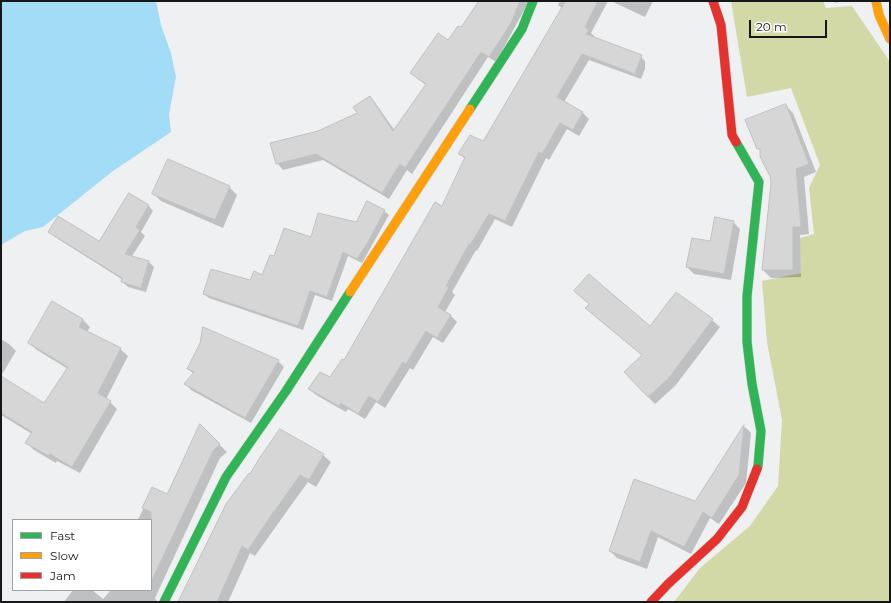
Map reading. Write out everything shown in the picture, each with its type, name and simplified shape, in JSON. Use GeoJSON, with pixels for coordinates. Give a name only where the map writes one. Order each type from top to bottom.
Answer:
{"type":"FeatureCollection","features":[{"type":"Feature","properties":{"kind":"street"},"geometry":{"type":"LineString","coordinates":[[164,602],[226,477],[286,390],[518,36],[533,1]]}},
{"type":"Feature","properties":{"kind":"street"},"geometry":{"type":"LineString","coordinates":[[651,602],[668,584],[717,539],[742,507],[758,466],[761,431],[752,384],[748,342],[747,296],[759,182],[732,135],[721,25],[713,1]]}},
{"type":"Feature","properties":{"kind":"street"},"geometry":{"type":"LineString","coordinates":[[876,1],[879,16],[890,39]]}},
{"type":"Feature","properties":{"kind":"green space"},"geometry":{"type":"Polygon","coordinates":[[[731,1],[823,1],[826,8],[852,6],[890,62],[890,602],[674,602],[700,568],[750,526],[778,486],[782,420],[767,342],[762,281],[801,273],[800,238],[814,234],[809,188],[820,165],[791,88],[747,97],[731,1]]]}},
{"type":"Feature","properties":{"kind":"water"},"geometry":{"type":"Polygon","coordinates":[[[1,1],[156,1],[161,25],[171,53],[176,77],[169,114],[171,132],[113,171],[43,227],[25,231],[1,245],[1,1]]]}},
{"type":"Feature","properties":{"kind":"building"},"geometry":{"type":"Polygon","coordinates":[[[479,1],[520,1],[511,23],[489,57],[481,52],[405,168],[400,164],[382,193],[316,154],[276,164],[270,143],[318,131],[357,113],[353,107],[370,96],[393,131],[426,84],[410,73],[438,33],[448,40],[458,26],[461,27],[479,1]]]}},
{"type":"Feature","properties":{"kind":"building"},"geometry":{"type":"Polygon","coordinates":[[[566,1],[598,1],[585,27],[589,30],[586,34],[642,55],[635,74],[582,54],[557,97],[583,112],[573,130],[560,123],[542,154],[539,152],[505,221],[489,214],[470,245],[469,244],[446,286],[449,287],[438,307],[451,315],[437,338],[426,331],[406,364],[403,362],[378,402],[369,396],[358,414],[341,403],[339,406],[308,389],[320,372],[330,377],[342,359],[344,360],[435,202],[442,206],[465,157],[458,154],[470,135],[483,141],[566,1]]]}},
{"type":"Feature","properties":{"kind":"building"},"geometry":{"type":"Polygon","coordinates":[[[786,104],[809,164],[796,169],[801,227],[793,227],[793,270],[762,270],[771,183],[770,176],[760,156],[760,149],[757,149],[745,120],[786,104]]]}},
{"type":"Feature","properties":{"kind":"building"},"geometry":{"type":"Polygon","coordinates":[[[168,159],[230,186],[215,220],[152,194],[168,159]]]}},
{"type":"Feature","properties":{"kind":"building"},"geometry":{"type":"Polygon","coordinates":[[[129,193],[149,205],[136,227],[140,230],[125,254],[149,261],[141,288],[121,282],[122,278],[48,232],[58,216],[99,241],[129,193]]]}},
{"type":"Feature","properties":{"kind":"building"},"geometry":{"type":"Polygon","coordinates":[[[367,201],[385,210],[368,242],[357,259],[343,252],[327,297],[310,291],[298,326],[203,294],[211,269],[250,280],[254,271],[262,275],[270,255],[274,256],[284,228],[311,237],[318,213],[356,222],[367,201]]]}},
{"type":"Feature","properties":{"kind":"building"},"geometry":{"type":"Polygon","coordinates":[[[715,217],[734,221],[724,274],[686,267],[692,238],[710,241],[715,217]]]}},
{"type":"Feature","properties":{"kind":"building"},"geometry":{"type":"Polygon","coordinates":[[[589,274],[650,326],[676,292],[713,319],[668,379],[648,397],[624,372],[642,355],[585,308],[589,304],[574,291],[589,274]]]}},
{"type":"Feature","properties":{"kind":"building"},"geometry":{"type":"Polygon","coordinates":[[[52,301],[83,319],[79,327],[121,348],[98,393],[111,401],[72,467],[50,454],[49,456],[25,443],[32,432],[1,413],[1,376],[44,403],[68,367],[28,343],[52,301]]]}},
{"type":"Feature","properties":{"kind":"building"},"geometry":{"type":"Polygon","coordinates":[[[203,327],[279,360],[245,418],[184,384],[194,372],[187,369],[200,343],[203,327]]]}},
{"type":"Feature","properties":{"kind":"building"},"geometry":{"type":"Polygon","coordinates":[[[200,424],[220,444],[213,451],[152,580],[152,519],[151,512],[142,508],[152,487],[167,494],[200,424]]]}},
{"type":"Feature","properties":{"kind":"building"},"geometry":{"type":"Polygon","coordinates":[[[744,425],[739,475],[712,518],[703,512],[684,547],[651,531],[640,562],[609,551],[634,479],[695,501],[744,425]]]}},
{"type":"Feature","properties":{"kind":"building"},"geometry":{"type":"Polygon","coordinates":[[[280,429],[324,454],[309,480],[300,475],[248,550],[242,546],[217,602],[178,602],[226,504],[249,473],[250,474],[280,429]]]}},
{"type":"Feature","properties":{"kind":"traffic: fast"},"geometry":{"type":"LineString","coordinates":[[470,109],[522,29],[533,1]]}},
{"type":"Feature","properties":{"kind":"traffic: fast"},"geometry":{"type":"LineString","coordinates":[[736,142],[759,182],[747,296],[747,342],[752,384],[761,431],[757,469]]}},
{"type":"Feature","properties":{"kind":"traffic: fast"},"geometry":{"type":"LineString","coordinates":[[164,602],[226,477],[286,391],[350,292]]}},
{"type":"Feature","properties":{"kind":"traffic: slow"},"geometry":{"type":"LineString","coordinates":[[876,1],[879,15],[890,39]]}},
{"type":"Feature","properties":{"kind":"traffic: slow"},"geometry":{"type":"LineString","coordinates":[[350,292],[470,109]]}},
{"type":"Feature","properties":{"kind":"traffic: jam"},"geometry":{"type":"LineString","coordinates":[[713,1],[721,25],[732,135],[736,142]]}},
{"type":"Feature","properties":{"kind":"traffic: jam"},"geometry":{"type":"LineString","coordinates":[[651,602],[668,584],[717,539],[742,507],[757,469]]}}]}
